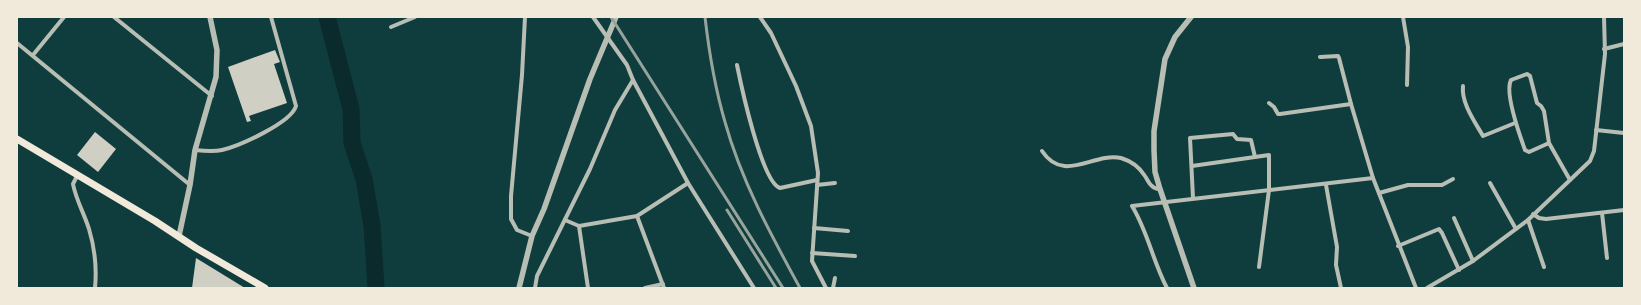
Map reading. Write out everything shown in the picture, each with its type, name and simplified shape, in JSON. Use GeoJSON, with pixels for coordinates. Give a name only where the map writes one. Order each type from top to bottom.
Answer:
{"type":"FeatureCollection","features":[{"type":"Feature","properties":{"kind":"main road"},"geometry":{"type":"LineString","coordinates":[[17,139],[79,174],[196,248],[265,288]]}},
{"type":"Feature","properties":{"kind":"street"},"geometry":{"type":"LineString","coordinates":[[32,55],[64,17]]}},
{"type":"Feature","properties":{"kind":"street"},"geometry":{"type":"LineString","coordinates":[[114,17],[212,96]]}},
{"type":"Feature","properties":{"kind":"street"},"geometry":{"type":"LineString","coordinates":[[179,236],[190,185],[195,150],[212,96],[216,77],[217,50],[210,17]]}},
{"type":"Feature","properties":{"kind":"street"},"geometry":{"type":"LineString","coordinates":[[195,150],[217,151],[232,147],[275,127],[295,111],[296,106],[271,17]]}},
{"type":"Feature","properties":{"kind":"street"},"geometry":{"type":"LineString","coordinates":[[391,27],[415,17]]}},
{"type":"Feature","properties":{"kind":"street"},"geometry":{"type":"LineString","coordinates":[[525,17],[522,75],[511,190],[511,219],[517,230],[532,236]]}},
{"type":"Feature","properties":{"kind":"street"},"geometry":{"type":"LineString","coordinates":[[593,17],[627,65],[633,80],[688,183],[754,288]]}},
{"type":"Feature","properties":{"kind":"street"},"geometry":{"type":"LineString","coordinates":[[519,288],[532,236],[544,209],[590,79],[616,17]]}},
{"type":"Feature","properties":{"kind":"street"},"geometry":{"type":"LineString","coordinates":[[760,17],[777,46],[808,114],[816,153],[817,183],[812,261],[826,288]]}},
{"type":"Feature","properties":{"kind":"street"},"geometry":{"type":"LineString","coordinates":[[1191,17],[1175,37],[1169,49],[1161,76],[1154,131],[1154,150],[1155,172],[1194,288]]}},
{"type":"Feature","properties":{"kind":"street"},"geometry":{"type":"LineString","coordinates":[[1403,17],[1408,47],[1407,85]]}},
{"type":"Feature","properties":{"kind":"street"},"geometry":{"type":"LineString","coordinates":[[1427,288],[1474,261],[1528,220],[1590,161],[1594,151],[1604,49],[1604,17]]}},
{"type":"Feature","properties":{"kind":"street"},"geometry":{"type":"LineString","coordinates":[[17,43],[190,185]]}},
{"type":"Feature","properties":{"kind":"street"},"geometry":{"type":"LineString","coordinates":[[1604,49],[1624,44]]}},
{"type":"Feature","properties":{"kind":"street"},"geometry":{"type":"LineString","coordinates":[[1320,57],[1338,56],[1339,58],[1373,178],[1398,246],[1416,288]]}},
{"type":"Feature","properties":{"kind":"street"},"geometry":{"type":"LineString","coordinates":[[737,65],[754,139],[777,187],[780,188],[817,183],[835,183]]}},
{"type":"Feature","properties":{"kind":"street"},"geometry":{"type":"LineString","coordinates":[[1550,143],[1529,152],[1526,150],[1515,123],[1509,85],[1511,80],[1528,74],[1530,76],[1537,103],[1544,111],[1550,143],[1570,180]]}},
{"type":"Feature","properties":{"kind":"street"},"geometry":{"type":"LineString","coordinates":[[535,288],[537,276],[565,220],[616,110],[633,80]]}},
{"type":"Feature","properties":{"kind":"street"},"geometry":{"type":"LineString","coordinates":[[1463,86],[1462,92],[1470,113],[1483,136],[1515,123]]}},
{"type":"Feature","properties":{"kind":"street"},"geometry":{"type":"LineString","coordinates":[[1269,103],[1274,107],[1278,114],[1351,104]]}},
{"type":"Feature","properties":{"kind":"street"},"geometry":{"type":"LineString","coordinates":[[1596,130],[1624,133]]}},
{"type":"Feature","properties":{"kind":"street"},"geometry":{"type":"LineString","coordinates":[[1193,198],[1190,138],[1233,134],[1237,139],[1251,140],[1254,157]]}},
{"type":"Feature","properties":{"kind":"street"},"geometry":{"type":"LineString","coordinates":[[1042,151],[1047,160],[1056,165],[1072,167],[1107,158],[1120,158],[1133,164],[1142,171],[1152,186],[1160,189]]}},
{"type":"Feature","properties":{"kind":"street"},"geometry":{"type":"LineString","coordinates":[[1192,166],[1269,156],[1269,190],[1259,267]]}},
{"type":"Feature","properties":{"kind":"street"},"geometry":{"type":"LineString","coordinates":[[79,174],[73,184],[76,197],[89,228],[97,266],[95,288]]}},
{"type":"Feature","properties":{"kind":"street"},"geometry":{"type":"LineString","coordinates":[[1167,288],[1159,272],[1140,218],[1132,206],[1373,178]]}},
{"type":"Feature","properties":{"kind":"street"},"geometry":{"type":"LineString","coordinates":[[1379,193],[1408,185],[1442,185],[1453,179]]}},
{"type":"Feature","properties":{"kind":"street"},"geometry":{"type":"LineString","coordinates":[[1490,182],[1516,229]]}},
{"type":"Feature","properties":{"kind":"street"},"geometry":{"type":"LineString","coordinates":[[565,220],[579,226],[637,216],[688,183]]}},
{"type":"Feature","properties":{"kind":"street"},"geometry":{"type":"LineString","coordinates":[[1326,184],[1337,247],[1336,265],[1342,288]]}},
{"type":"Feature","properties":{"kind":"street"},"geometry":{"type":"LineString","coordinates":[[1533,214],[1539,218],[1546,219],[1624,210]]}},
{"type":"Feature","properties":{"kind":"street"},"geometry":{"type":"LineString","coordinates":[[1602,213],[1607,258]]}},
{"type":"Feature","properties":{"kind":"street"},"geometry":{"type":"LineString","coordinates":[[637,216],[664,286],[645,288]]}},
{"type":"Feature","properties":{"kind":"street"},"geometry":{"type":"LineString","coordinates":[[1454,218],[1474,261]]}},
{"type":"Feature","properties":{"kind":"street"},"geometry":{"type":"LineString","coordinates":[[1528,220],[1544,267]]}},
{"type":"Feature","properties":{"kind":"street"},"geometry":{"type":"LineString","coordinates":[[579,226],[588,288]]}},
{"type":"Feature","properties":{"kind":"street"},"geometry":{"type":"LineString","coordinates":[[814,228],[848,231]]}},
{"type":"Feature","properties":{"kind":"street"},"geometry":{"type":"LineString","coordinates":[[1398,246],[1439,229],[1459,270]]}},
{"type":"Feature","properties":{"kind":"street"},"geometry":{"type":"LineString","coordinates":[[812,253],[855,256]]}},
{"type":"Feature","properties":{"kind":"street"},"geometry":{"type":"LineString","coordinates":[[833,288],[835,278]]}},
{"type":"Feature","properties":{"kind":"building"},"geometry":{"type":"Polygon","coordinates":[[[275,50],[280,62],[274,64],[287,103],[249,116],[251,121],[247,122],[228,67],[275,50]]]}},
{"type":"Feature","properties":{"kind":"building"},"geometry":{"type":"Polygon","coordinates":[[[95,132],[116,149],[98,172],[77,155],[95,132]]]}},
{"type":"Feature","properties":{"kind":"building"},"geometry":{"type":"Polygon","coordinates":[[[196,258],[245,288],[192,288],[196,258]]]}},
{"type":"Feature","properties":{"kind":"waterway"},"geometry":{"type":"LineString","coordinates":[[327,17],[351,109],[352,143],[364,179],[372,225],[376,288]]}},
{"type":"Feature","properties":{"kind":"railway"},"geometry":{"type":"LineString","coordinates":[[611,17],[783,288]]}},
{"type":"Feature","properties":{"kind":"railway"},"geometry":{"type":"LineString","coordinates":[[705,17],[715,83],[721,109],[739,165],[778,248],[800,288]]}},
{"type":"Feature","properties":{"kind":"railway"},"geometry":{"type":"LineString","coordinates":[[727,210],[776,288]]}}]}
